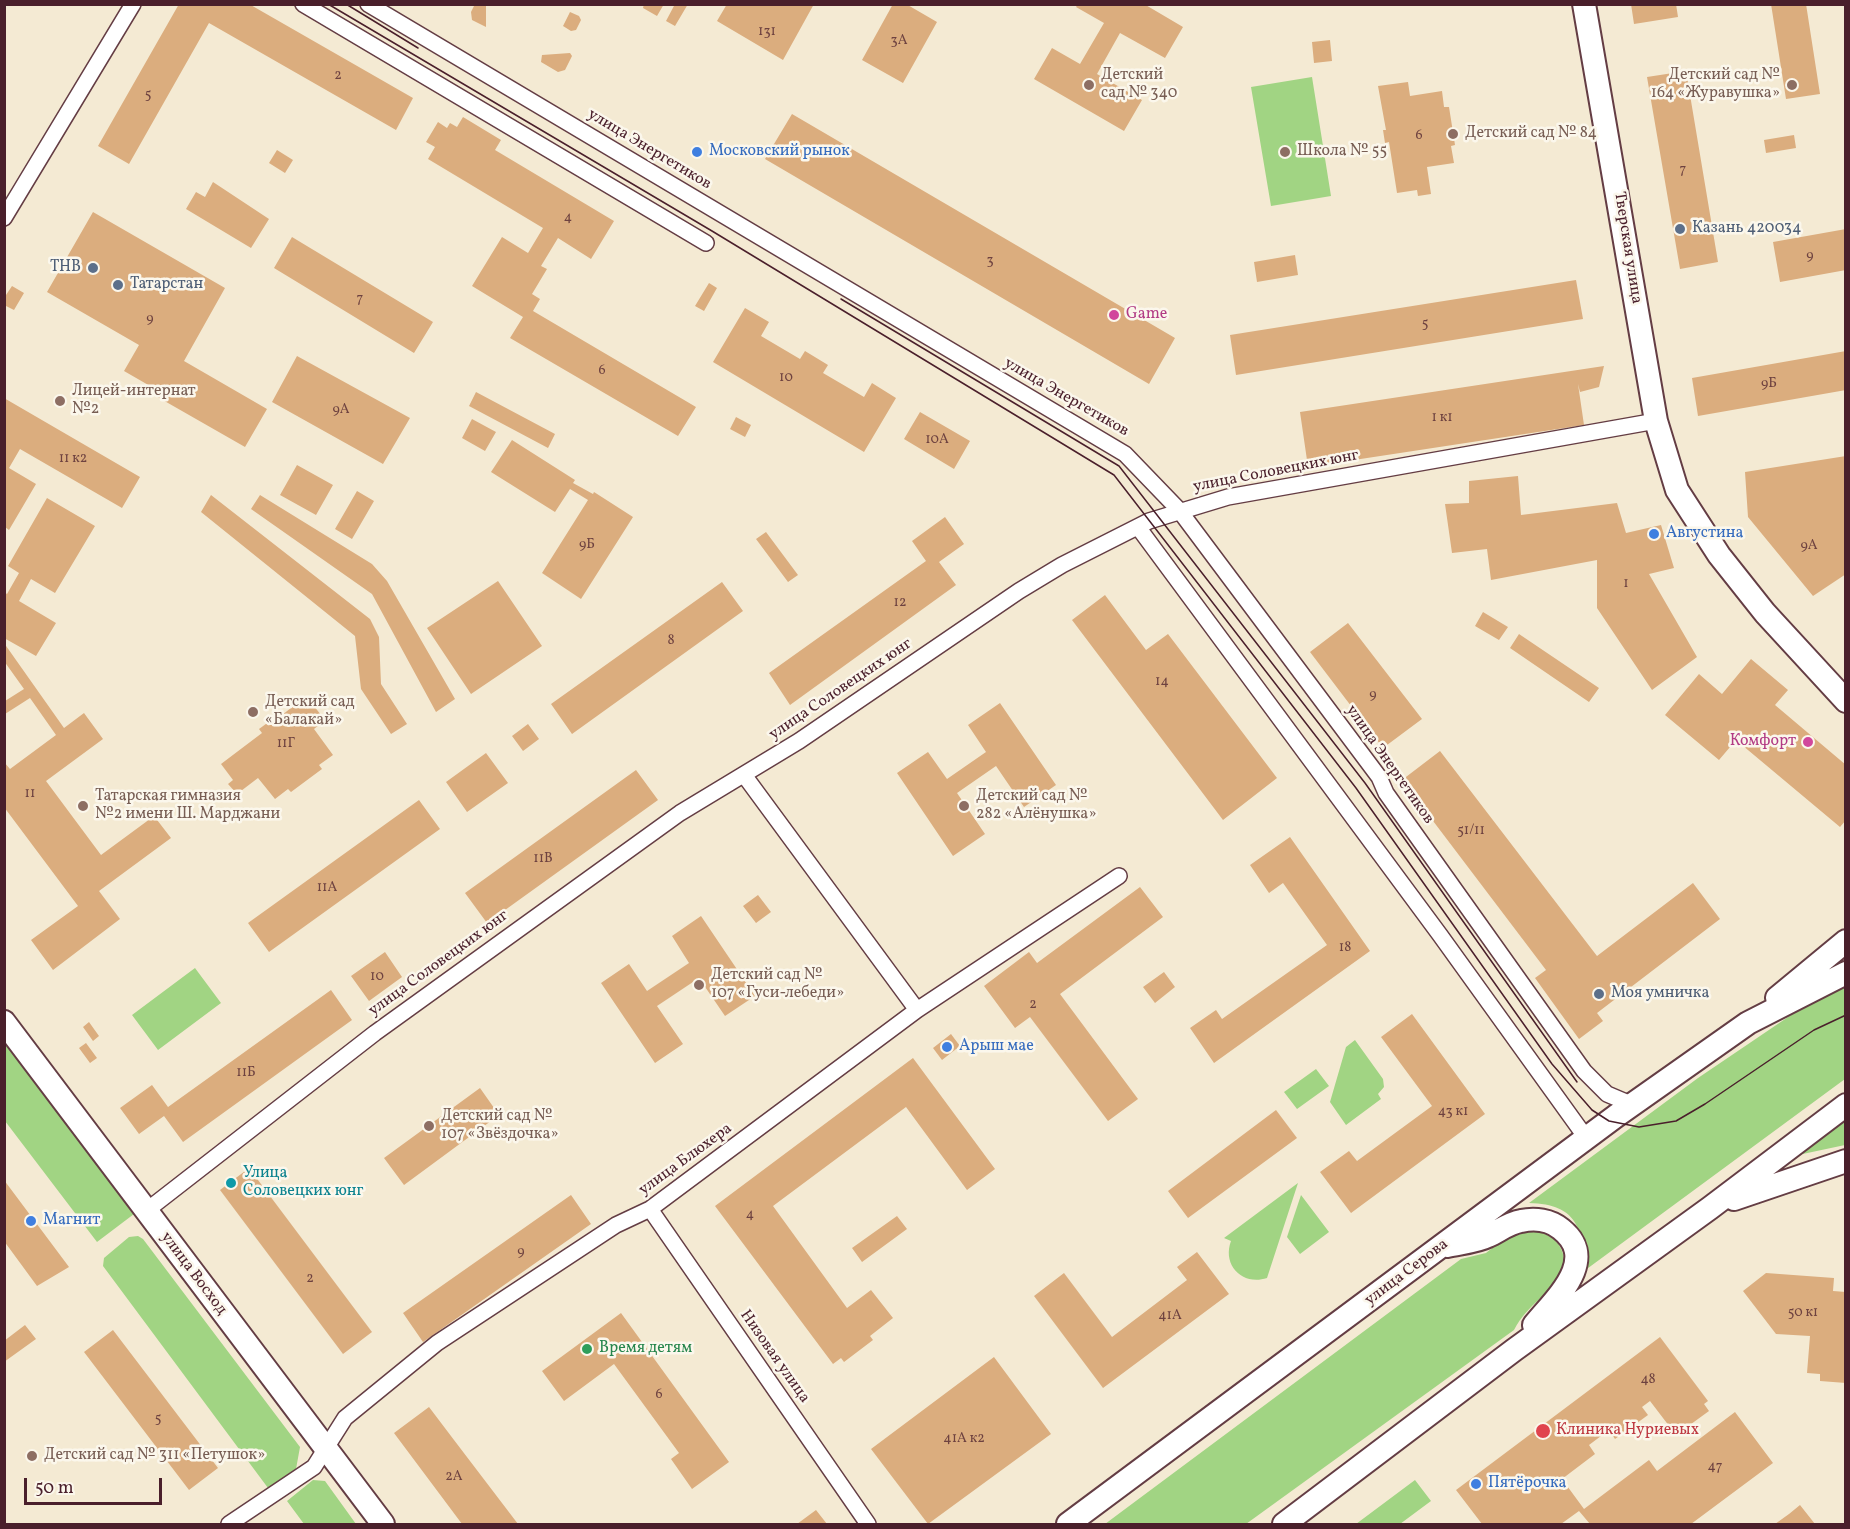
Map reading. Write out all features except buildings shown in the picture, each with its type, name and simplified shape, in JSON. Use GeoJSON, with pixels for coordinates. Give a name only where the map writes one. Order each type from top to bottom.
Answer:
{"type":"FeatureCollection","features":[{"type":"Feature","properties":{"kind":"street"},"geometry":{"type":"LineString","coordinates":[[4,218],[133,4]]}},
{"type":"Feature","properties":{"kind":"street"},"geometry":{"type":"LineString","coordinates":[[303,4],[706,243]]}},
{"type":"Feature","properties":{"kind":"street","name":"улица Энергетиков"},"geometry":{"type":"LineString","coordinates":[[368,4],[1125,454],[1179,510],[1379,777],[1386,793],[1584,1071],[1607,1094],[1633,1105]]}},
{"type":"Feature","properties":{"kind":"street","name":"Тверская улица"},"geometry":{"type":"LineString","coordinates":[[1584,4],[1656,421],[1677,490],[1719,555],[1765,613],[1845,700]]}},
{"type":"Feature","properties":{"kind":"street","name":"улица Соловецких юнг"},"geometry":{"type":"LineString","coordinates":[[146,1211],[393,1019],[680,813],[799,741],[1019,591],[1062,565],[1138,527],[1179,510],[1227,497],[1656,421]]}},
{"type":"Feature","properties":{"kind":"street"},"geometry":{"type":"LineString","coordinates":[[1138,527],[1587,1138]]}},
{"type":"Feature","properties":{"kind":"street"},"geometry":{"type":"LineString","coordinates":[[744,775],[917,1011]]}},
{"type":"Feature","properties":{"kind":"street","name":"улица Блюхера"},"geometry":{"type":"LineString","coordinates":[[229,1524],[314,1467],[345,1418],[437,1343],[616,1225],[650,1209],[917,1011],[1119,876]]}},
{"type":"Feature","properties":{"kind":"street","name":"улица Серова"},"geometry":{"type":"LineString","coordinates":[[1068,1524],[1587,1138],[1748,1023],[1845,941]]}},
{"type":"Feature","properties":{"kind":"street","name":"улица Серова"},"geometry":{"type":"LineString","coordinates":[[1748,1023],[1845,973]]}},
{"type":"Feature","properties":{"kind":"street","name":"улица Восход"},"geometry":{"type":"LineString","coordinates":[[4,1022],[383,1524]]}},
{"type":"Feature","properties":{"kind":"street"},"geometry":{"type":"LineString","coordinates":[[1284,1524],[1845,1105]]}},
{"type":"Feature","properties":{"kind":"street"},"geometry":{"type":"LineString","coordinates":[[1710,1208],[1845,1161]]}},
{"type":"Feature","properties":{"kind":"street","name":"Низовая улица"},"geometry":{"type":"LineString","coordinates":[[650,1209],[868,1524]]}},
{"type":"Feature","properties":{"kind":"street"},"geometry":{"type":"LineString","coordinates":[[1439,1248],[1486,1238],[1521,1221],[1541,1220],[1555,1225],[1570,1237],[1577,1259],[1571,1279],[1514,1350]]}},
{"type":"Feature","properties":{"kind":"green space"},"geometry":{"type":"Polygon","coordinates":[[[1312,77],[1331,196],[1271,206],[1251,87],[1312,77]]]}},
{"type":"Feature","properties":{"kind":"green space"},"geometry":{"type":"Polygon","coordinates":[[[195,968],[221,1003],[158,1050],[132,1015],[195,968]]]}},
{"type":"Feature","properties":{"kind":"green space"},"geometry":{"type":"Polygon","coordinates":[[[1845,987],[1845,1079],[1580,1274],[1581,1245],[1575,1223],[1558,1208],[1529,1203],[1698,1078],[1794,1013],[1845,987]]]}},
{"type":"Feature","properties":{"kind":"green space"},"geometry":{"type":"Polygon","coordinates":[[[1355,1040],[1383,1079],[1384,1087],[1378,1094],[1381,1099],[1346,1125],[1330,1102],[1346,1047],[1355,1040]]]}},
{"type":"Feature","properties":{"kind":"green space"},"geometry":{"type":"Polygon","coordinates":[[[5,1044],[134,1214],[97,1242],[5,1121],[5,1044]]]}},
{"type":"Feature","properties":{"kind":"green space"},"geometry":{"type":"Polygon","coordinates":[[[1316,1069],[1329,1086],[1297,1109],[1284,1092],[1316,1069]]]}},
{"type":"Feature","properties":{"kind":"green space"},"geometry":{"type":"Polygon","coordinates":[[[1845,1116],[1845,1145],[1798,1155],[1845,1116]]]}},
{"type":"Feature","properties":{"kind":"green space"},"geometry":{"type":"Polygon","coordinates":[[[1298,1183],[1267,1278],[1258,1280],[1242,1276],[1236,1272],[1229,1258],[1231,1241],[1224,1238],[1298,1183]]]}},
{"type":"Feature","properties":{"kind":"green space"},"geometry":{"type":"Polygon","coordinates":[[[1301,1195],[1329,1232],[1300,1254],[1287,1237],[1301,1195]]]}},
{"type":"Feature","properties":{"kind":"green space"},"geometry":{"type":"Polygon","coordinates":[[[1520,1226],[1553,1239],[1562,1251],[1566,1271],[1553,1287],[1532,1306],[1514,1330],[1246,1524],[1105,1524],[1461,1259],[1486,1253],[1520,1226]]]}},
{"type":"Feature","properties":{"kind":"green space"},"geometry":{"type":"Polygon","coordinates":[[[138,1236],[143,1239],[300,1447],[296,1469],[268,1488],[103,1266],[104,1258],[129,1237],[138,1236]]]}},
{"type":"Feature","properties":{"kind":"green space"},"geometry":{"type":"Polygon","coordinates":[[[313,1480],[325,1481],[356,1524],[304,1524],[287,1501],[313,1480]]]}},
{"type":"Feature","properties":{"kind":"green space"},"geometry":{"type":"Polygon","coordinates":[[[1415,1480],[1431,1501],[1400,1524],[1356,1524],[1415,1480]]]}},
{"type":"Feature","properties":{"kind":"tram line"},"geometry":{"type":"LineString","coordinates":[[328,4],[712,231],[1114,475],[1356,788],[1552,1064],[1592,1110],[1609,1121],[1639,1127],[1676,1121],[1814,1030],[1846,1015]]}},
{"type":"Feature","properties":{"kind":"tram line"},"geometry":{"type":"LineString","coordinates":[[346,4],[418,48]]}},
{"type":"Feature","properties":{"kind":"tram line"},"geometry":{"type":"LineString","coordinates":[[841,299],[1119,466],[1365,783],[1577,1082]]}},
{"type":"Feature","properties":{"kind":"place","name":"Детский сад № 340"},"geometry":{"type":"Point","coordinates":[1089,85]}},
{"type":"Feature","properties":{"kind":"place","name":"Детский сад № 164 «Журавушка»"},"geometry":{"type":"Point","coordinates":[1792,85]}},
{"type":"Feature","properties":{"kind":"place","name":"Детский сад № 84"},"geometry":{"type":"Point","coordinates":[1453,134]}},
{"type":"Feature","properties":{"kind":"place","name":"Московский рынок"},"geometry":{"type":"Point","coordinates":[697,152]}},
{"type":"Feature","properties":{"kind":"place","name":"Школа № 55"},"geometry":{"type":"Point","coordinates":[1285,152]}},
{"type":"Feature","properties":{"kind":"place","name":"Казань 420034"},"geometry":{"type":"Point","coordinates":[1680,229]}},
{"type":"Feature","properties":{"kind":"place","name":"ТНВ"},"geometry":{"type":"Point","coordinates":[93,268]}},
{"type":"Feature","properties":{"kind":"place","name":"Татарстан"},"geometry":{"type":"Point","coordinates":[118,285]}},
{"type":"Feature","properties":{"kind":"place","name":"Game"},"geometry":{"type":"Point","coordinates":[1114,315]}},
{"type":"Feature","properties":{"kind":"place","name":"Лицей-интернат №2"},"geometry":{"type":"Point","coordinates":[60,401]}},
{"type":"Feature","properties":{"kind":"place","name":"Августина"},"geometry":{"type":"Point","coordinates":[1654,534]}},
{"type":"Feature","properties":{"kind":"place","name":"Детский сад «Балакай»"},"geometry":{"type":"Point","coordinates":[253,712]}},
{"type":"Feature","properties":{"kind":"place","name":"Комфорт"},"geometry":{"type":"Point","coordinates":[1808,742]}},
{"type":"Feature","properties":{"kind":"place","name":"Татарская гимназия №2 имени Ш. Марджани"},"geometry":{"type":"Point","coordinates":[83,806]}},
{"type":"Feature","properties":{"kind":"place","name":"Детский сад № 282 «Алёнушка»"},"geometry":{"type":"Point","coordinates":[964,806]}},
{"type":"Feature","properties":{"kind":"place","name":"Детский сад № 107 «Гуси-лебеди»"},"geometry":{"type":"Point","coordinates":[699,985]}},
{"type":"Feature","properties":{"kind":"place","name":"Моя умничка"},"geometry":{"type":"Point","coordinates":[1599,994]}},
{"type":"Feature","properties":{"kind":"place","name":"Арыш мае"},"geometry":{"type":"Point","coordinates":[947,1047]}},
{"type":"Feature","properties":{"kind":"place","name":"Детский сад № 107 «Звёздочка»"},"geometry":{"type":"Point","coordinates":[429,1126]}},
{"type":"Feature","properties":{"kind":"place","name":"Улица Соловецких юнг"},"geometry":{"type":"Point","coordinates":[231,1183]}},
{"type":"Feature","properties":{"kind":"place","name":"Магнит"},"geometry":{"type":"Point","coordinates":[31,1221]}},
{"type":"Feature","properties":{"kind":"place","name":"Время детям"},"geometry":{"type":"Point","coordinates":[587,1349]}},
{"type":"Feature","properties":{"kind":"place","name":"Клиника Нуриевых"},"geometry":{"type":"Point","coordinates":[1543,1431]}},
{"type":"Feature","properties":{"kind":"place","name":"Детский сад № 311 «Петушок»"},"geometry":{"type":"Point","coordinates":[32,1456]}},
{"type":"Feature","properties":{"kind":"place","name":"Пятёрочка"},"geometry":{"type":"Point","coordinates":[1476,1484]}}]}
